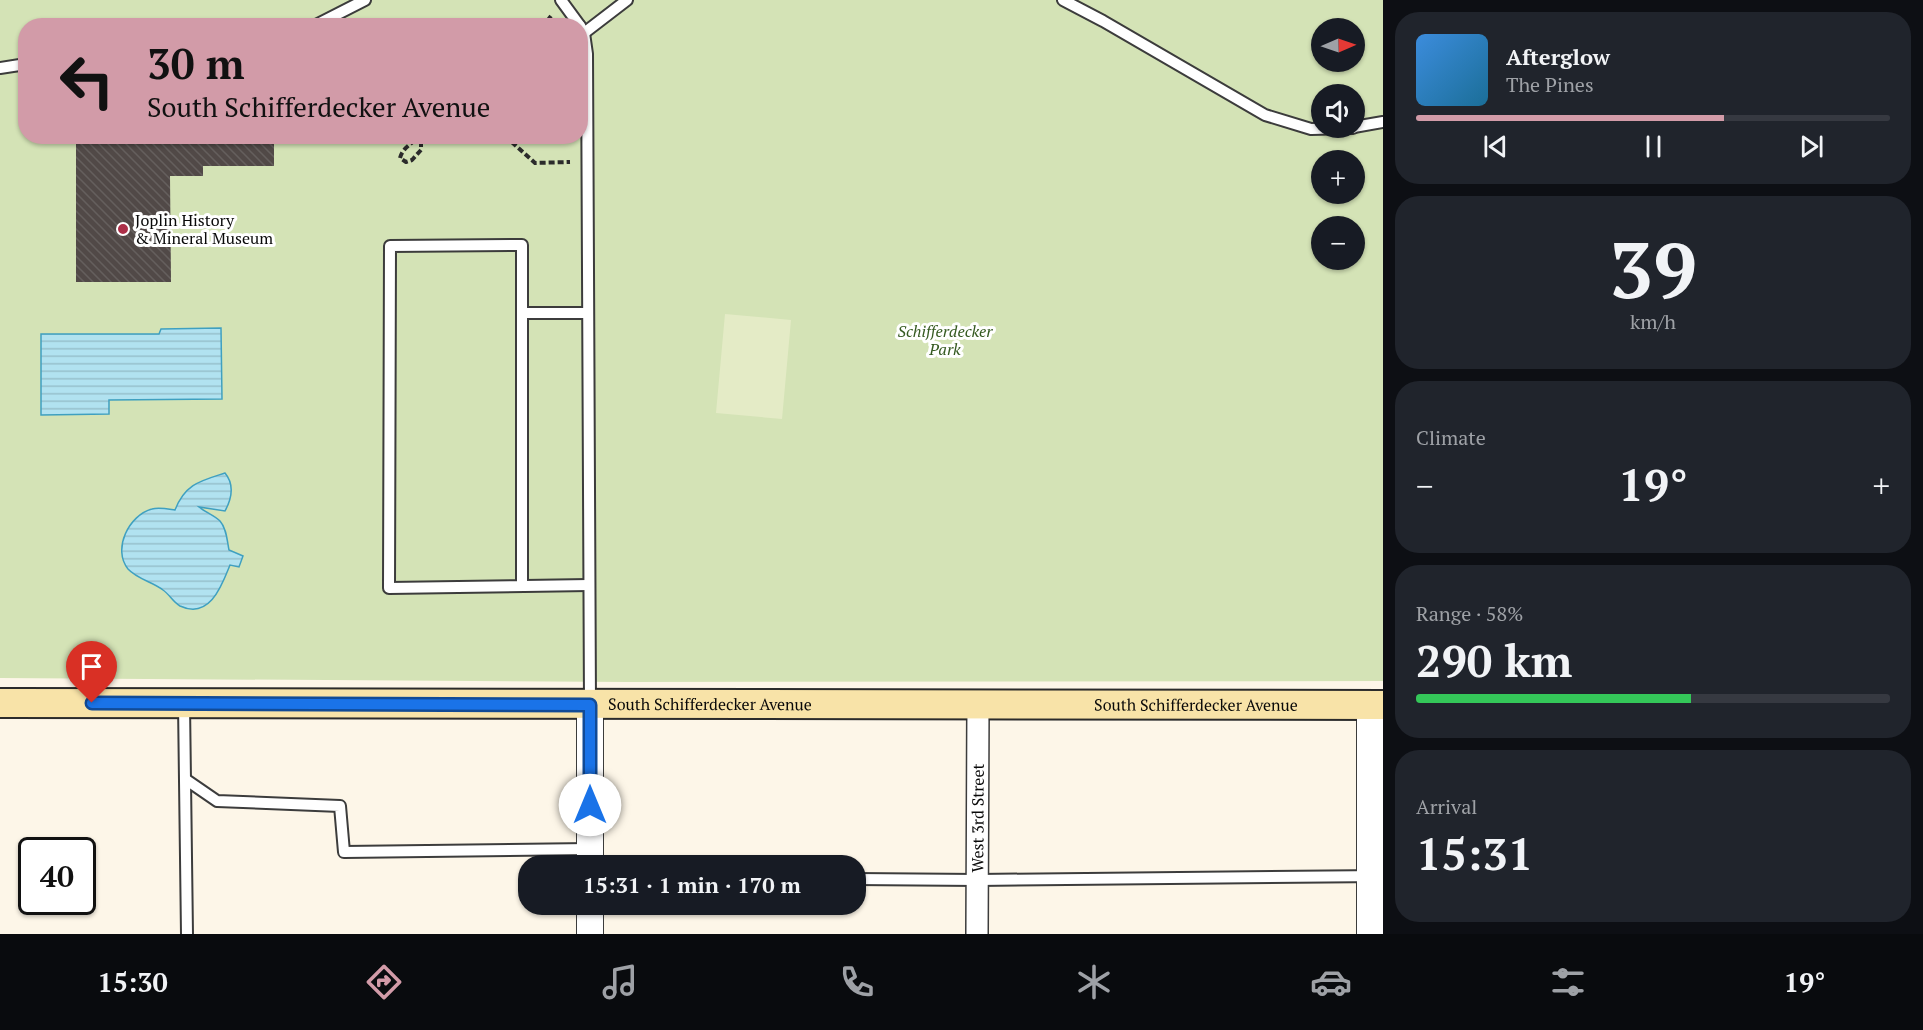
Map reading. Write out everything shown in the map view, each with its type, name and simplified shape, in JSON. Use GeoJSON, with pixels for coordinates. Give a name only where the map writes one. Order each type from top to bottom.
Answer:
{"type":"FeatureCollection","features":[{"type":"Feature","properties":{"kind":"main road","name":"South Schifferdecker Avenue"},"geometry":{"type":"LineString","coordinates":[[0,703],[1377,705]]}},
{"type":"Feature","properties":{"kind":"street","name":"West 3rd Street"},"geometry":{"type":"LineString","coordinates":[[977,934],[978,704]]}},
{"type":"Feature","properties":{"kind":"street"},"geometry":{"type":"LineString","coordinates":[[590,705],[590,855]]}},
{"type":"Feature","properties":{"kind":"street"},"geometry":{"type":"LineString","coordinates":[[1370,934],[1377,876],[1377,705]]}},
{"type":"Feature","properties":{"kind":"street"},"geometry":{"type":"LineString","coordinates":[[590,915],[590,934]]}},
{"type":"Feature","properties":{"kind":"lane"},"geometry":{"type":"LineString","coordinates":[[330,18],[365,0]]}},
{"type":"Feature","properties":{"kind":"lane"},"geometry":{"type":"LineString","coordinates":[[561,0],[574,18]]}},
{"type":"Feature","properties":{"kind":"lane"},"geometry":{"type":"LineString","coordinates":[[588,24],[627,0]]}},
{"type":"Feature","properties":{"kind":"lane"},"geometry":{"type":"LineString","coordinates":[[1063,0],[1265,115],[1311,129]]}},
{"type":"Feature","properties":{"kind":"lane"},"geometry":{"type":"LineString","coordinates":[[0,68],[18,65]]}},
{"type":"Feature","properties":{"kind":"lane"},"geometry":{"type":"LineString","coordinates":[[1365,125],[1383,122]]}},
{"type":"Feature","properties":{"kind":"lane"},"geometry":{"type":"LineString","coordinates":[[586,144],[590,705]]}},
{"type":"Feature","properties":{"kind":"lane"},"geometry":{"type":"LineString","coordinates":[[522,586],[522,245],[390,246],[389,588],[589,585]]}},
{"type":"Feature","properties":{"kind":"lane"},"geometry":{"type":"LineString","coordinates":[[522,313],[587,313]]}},
{"type":"Feature","properties":{"kind":"lane"},"geometry":{"type":"LineString","coordinates":[[184,704],[187,934]]}},
{"type":"Feature","properties":{"kind":"lane"},"geometry":{"type":"LineString","coordinates":[[185,779],[217,801],[340,806],[345,852],[518,856]]}},
{"type":"Feature","properties":{"kind":"lane"},"geometry":{"type":"LineString","coordinates":[[866,879],[1377,876]]}},
{"type":"Feature","properties":{"kind":"path"},"geometry":{"type":"LineString","coordinates":[[410,144],[401,151],[400,158],[406,162],[412,160],[421,150],[421,144]]}},
{"type":"Feature","properties":{"kind":"path"},"geometry":{"type":"LineString","coordinates":[[513,144],[535,163],[586,161]]}},
{"type":"Feature","properties":{"kind":"green space","name":"Schifferdecker Park"},"geometry":{"type":"Polygon","coordinates":[[[0,0],[1383,0],[1383,681],[629,682],[0,678],[0,0]]]}},
{"type":"Feature","properties":{"kind":"green space"},"geometry":{"type":"Polygon","coordinates":[[[725,314],[791,320],[782,419],[716,413],[725,314]]]}},
{"type":"Feature","properties":{"kind":"water"},"geometry":{"type":"Polygon","coordinates":[[[221,328],[222,399],[109,400],[109,414],[41,415],[41,334],[159,334],[161,329],[221,328]]]}},
{"type":"Feature","properties":{"kind":"water"},"geometry":{"type":"Polygon","coordinates":[[[225,473],[230,482],[231,492],[225,511],[199,507],[222,524],[229,550],[243,556],[239,567],[230,565],[219,590],[207,604],[190,609],[175,603],[163,590],[128,569],[123,561],[122,543],[130,525],[144,512],[158,508],[175,510],[184,494],[194,485],[225,473]]]}},
{"type":"Feature","properties":{"kind":"building","name":"Joplin History & Mineral Museum"},"geometry":{"type":"Polygon","coordinates":[[[76,144],[274,144],[274,166],[203,166],[203,176],[170,176],[171,282],[76,282],[76,144]]]}},
{"type":"Feature","properties":{"kind":"place","name":"Joplin History & Mineral Museum"},"geometry":{"type":"Point","coordinates":[123,229]}},
{"type":"Feature","properties":{"kind":"route"},"geometry":{"type":"LineString","coordinates":[[92,703],[590,705],[590,805]]}}]}
